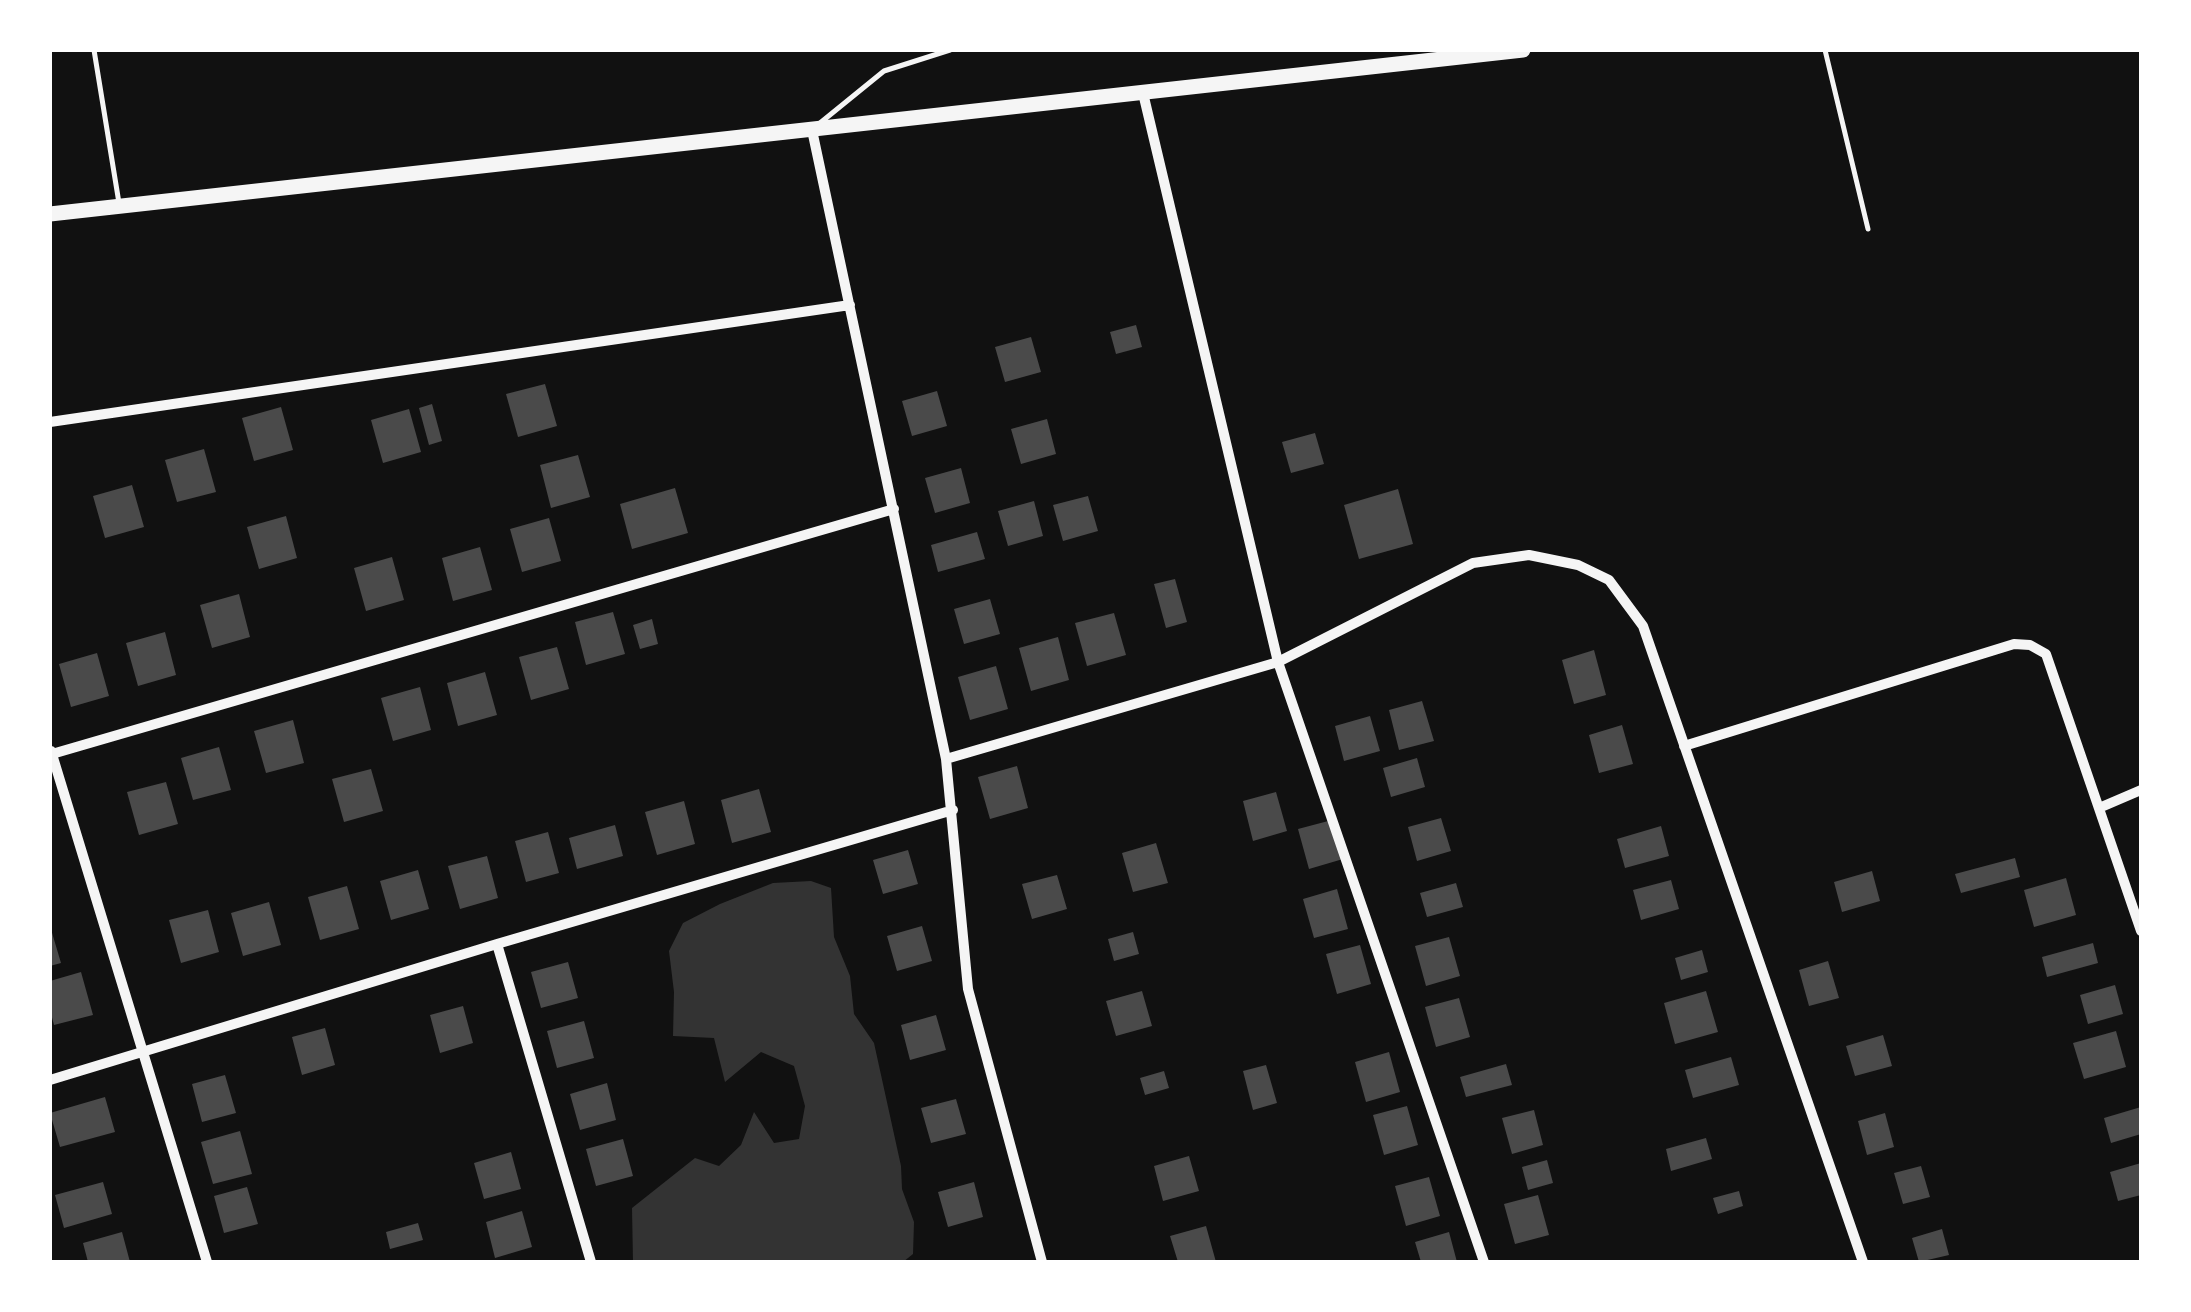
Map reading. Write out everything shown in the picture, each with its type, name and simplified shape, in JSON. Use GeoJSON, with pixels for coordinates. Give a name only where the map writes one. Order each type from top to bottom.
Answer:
{"type":"FeatureCollection","features":[{"type":"Feature","properties":{"kind":"main road"},"geometry":{"type":"LineString","coordinates":[[50,214],[1523,50]]}},
{"type":"Feature","properties":{"kind":"street"},"geometry":{"type":"LineString","coordinates":[[1143,93],[1278,662],[1484,1262]]}},
{"type":"Feature","properties":{"kind":"street"},"geometry":{"type":"LineString","coordinates":[[812,130],[946,759],[968,989],[1042,1262]]}},
{"type":"Feature","properties":{"kind":"street"},"geometry":{"type":"LineString","coordinates":[[50,422],[850,305]]}},
{"type":"Feature","properties":{"kind":"street"},"geometry":{"type":"LineString","coordinates":[[207,1262],[51,751],[894,510]]}},
{"type":"Feature","properties":{"kind":"street"},"geometry":{"type":"LineString","coordinates":[[946,759],[1278,662],[1473,563],[1530,555],[1578,565],[1609,580],[1643,626],[1862,1262]]}},
{"type":"Feature","properties":{"kind":"street"},"geometry":{"type":"LineString","coordinates":[[1684,746],[2014,644],[2030,645],[2046,654],[2141,931]]}},
{"type":"Feature","properties":{"kind":"street"},"geometry":{"type":"LineString","coordinates":[[2099,808],[2141,790]]}},
{"type":"Feature","properties":{"kind":"street"},"geometry":{"type":"LineString","coordinates":[[50,1080],[953,810]]}},
{"type":"Feature","properties":{"kind":"street"},"geometry":{"type":"LineString","coordinates":[[497,944],[592,1262]]}},
{"type":"Feature","properties":{"kind":"lane"},"geometry":{"type":"LineString","coordinates":[[94,50],[120,206]]}},
{"type":"Feature","properties":{"kind":"lane"},"geometry":{"type":"LineString","coordinates":[[812,130],[884,71],[950,50]]}},
{"type":"Feature","properties":{"kind":"lane"},"geometry":{"type":"LineString","coordinates":[[1825,50],[1868,229]]}},
{"type":"Feature","properties":{"kind":"shaded area"},"geometry":{"type":"Polygon","coordinates":[[[811,881],[831,888],[834,937],[850,976],[854,1014],[874,1043],[901,1166],[902,1189],[914,1222],[913,1254],[903,1262],[633,1262],[632,1208],[695,1158],[719,1166],[741,1145],[754,1112],[774,1143],[799,1139],[805,1106],[794,1066],[761,1052],[725,1082],[714,1038],[673,1036],[674,992],[669,951],[683,923],[720,904],[773,883],[811,881]]]}},
{"type":"Feature","properties":{"kind":"building"},"geometry":{"type":"Polygon","coordinates":[[[1136,325],[1142,347],[1116,354],[1110,332],[1136,325]]]}},
{"type":"Feature","properties":{"kind":"building"},"geometry":{"type":"Polygon","coordinates":[[[1031,337],[1041,372],[1005,382],[995,347],[1031,337]]]}},
{"type":"Feature","properties":{"kind":"building"},"geometry":{"type":"Polygon","coordinates":[[[545,384],[557,426],[518,437],[506,394],[545,384]]]}},
{"type":"Feature","properties":{"kind":"building"},"geometry":{"type":"Polygon","coordinates":[[[937,391],[947,426],[912,436],[902,401],[937,391]]]}},
{"type":"Feature","properties":{"kind":"building"},"geometry":{"type":"Polygon","coordinates":[[[432,404],[442,441],[429,445],[419,408],[432,404]]]}},
{"type":"Feature","properties":{"kind":"building"},"geometry":{"type":"Polygon","coordinates":[[[281,407],[293,450],[254,461],[242,418],[281,407]]]}},
{"type":"Feature","properties":{"kind":"building"},"geometry":{"type":"Polygon","coordinates":[[[409,409],[421,452],[383,463],[371,420],[409,409]]]}},
{"type":"Feature","properties":{"kind":"building"},"geometry":{"type":"Polygon","coordinates":[[[1047,419],[1056,454],[1021,464],[1011,429],[1047,419]]]}},
{"type":"Feature","properties":{"kind":"building"},"geometry":{"type":"Polygon","coordinates":[[[1315,433],[1324,464],[1291,473],[1282,442],[1315,433]]]}},
{"type":"Feature","properties":{"kind":"building"},"geometry":{"type":"Polygon","coordinates":[[[204,449],[216,492],[177,502],[165,460],[204,449]]]}},
{"type":"Feature","properties":{"kind":"building"},"geometry":{"type":"Polygon","coordinates":[[[578,455],[590,497],[551,508],[540,465],[578,455]]]}},
{"type":"Feature","properties":{"kind":"building"},"geometry":{"type":"Polygon","coordinates":[[[961,468],[970,503],[935,513],[925,478],[961,468]]]}},
{"type":"Feature","properties":{"kind":"building"},"geometry":{"type":"Polygon","coordinates":[[[132,485],[144,527],[105,538],[93,496],[132,485]]]}},
{"type":"Feature","properties":{"kind":"building"},"geometry":{"type":"Polygon","coordinates":[[[675,488],[688,533],[632,549],[620,504],[675,488]]]}},
{"type":"Feature","properties":{"kind":"building"},"geometry":{"type":"Polygon","coordinates":[[[1398,489],[1413,544],[1359,559],[1344,505],[1398,489]]]}},
{"type":"Feature","properties":{"kind":"building"},"geometry":{"type":"Polygon","coordinates":[[[1088,496],[1098,531],[1063,541],[1053,505],[1088,496]]]}},
{"type":"Feature","properties":{"kind":"building"},"geometry":{"type":"Polygon","coordinates":[[[1034,501],[1043,536],[1008,546],[998,511],[1034,501]]]}},
{"type":"Feature","properties":{"kind":"building"},"geometry":{"type":"Polygon","coordinates":[[[286,516],[297,558],[259,569],[247,527],[286,516]]]}},
{"type":"Feature","properties":{"kind":"building"},"geometry":{"type":"Polygon","coordinates":[[[549,518],[561,561],[522,572],[510,529],[549,518]]]}},
{"type":"Feature","properties":{"kind":"building"},"geometry":{"type":"Polygon","coordinates":[[[977,532],[985,559],[938,572],[931,545],[977,532]]]}},
{"type":"Feature","properties":{"kind":"building"},"geometry":{"type":"Polygon","coordinates":[[[480,547],[492,590],[453,601],[442,558],[480,547]]]}},
{"type":"Feature","properties":{"kind":"building"},"geometry":{"type":"Polygon","coordinates":[[[392,557],[404,600],[366,611],[354,568],[392,557]]]}},
{"type":"Feature","properties":{"kind":"building"},"geometry":{"type":"Polygon","coordinates":[[[1175,579],[1187,622],[1166,628],[1154,584],[1175,579]]]}},
{"type":"Feature","properties":{"kind":"building"},"geometry":{"type":"Polygon","coordinates":[[[239,594],[250,637],[212,648],[200,605],[239,594]]]}},
{"type":"Feature","properties":{"kind":"building"},"geometry":{"type":"Polygon","coordinates":[[[990,599],[1000,634],[964,644],[954,609],[990,599]]]}},
{"type":"Feature","properties":{"kind":"building"},"geometry":{"type":"Polygon","coordinates":[[[613,612],[625,654],[586,665],[575,622],[613,612]]]}},
{"type":"Feature","properties":{"kind":"building"},"geometry":{"type":"Polygon","coordinates":[[[1114,613],[1126,655],[1087,666],[1075,623],[1114,613]]]}},
{"type":"Feature","properties":{"kind":"building"},"geometry":{"type":"Polygon","coordinates":[[[652,619],[658,644],[640,649],[633,625],[652,619]]]}},
{"type":"Feature","properties":{"kind":"building"},"geometry":{"type":"Polygon","coordinates":[[[165,632],[176,675],[138,686],[126,643],[165,632]]]}},
{"type":"Feature","properties":{"kind":"building"},"geometry":{"type":"Polygon","coordinates":[[[1058,637],[1069,680],[1031,691],[1019,648],[1058,637]]]}},
{"type":"Feature","properties":{"kind":"building"},"geometry":{"type":"Polygon","coordinates":[[[557,647],[569,689],[531,700],[519,657],[557,647]]]}},
{"type":"Feature","properties":{"kind":"building"},"geometry":{"type":"Polygon","coordinates":[[[1594,650],[1606,695],[1574,704],[1562,660],[1594,650]]]}},
{"type":"Feature","properties":{"kind":"building"},"geometry":{"type":"Polygon","coordinates":[[[97,653],[109,696],[71,707],[59,664],[97,653]]]}},
{"type":"Feature","properties":{"kind":"building"},"geometry":{"type":"Polygon","coordinates":[[[996,666],[1008,709],[970,720],[958,677],[996,666]]]}},
{"type":"Feature","properties":{"kind":"building"},"geometry":{"type":"Polygon","coordinates":[[[485,672],[497,715],[458,726],[447,683],[485,672]]]}},
{"type":"Feature","properties":{"kind":"building"},"geometry":{"type":"Polygon","coordinates":[[[420,687],[431,730],[393,741],[381,698],[420,687]]]}},
{"type":"Feature","properties":{"kind":"building"},"geometry":{"type":"Polygon","coordinates":[[[1422,701],[1434,741],[1399,750],[1389,710],[1422,701]]]}},
{"type":"Feature","properties":{"kind":"building"},"geometry":{"type":"Polygon","coordinates":[[[1370,716],[1380,751],[1344,761],[1335,726],[1370,716]]]}},
{"type":"Feature","properties":{"kind":"building"},"geometry":{"type":"Polygon","coordinates":[[[293,720],[304,763],[266,773],[254,731],[293,720]]]}},
{"type":"Feature","properties":{"kind":"building"},"geometry":{"type":"Polygon","coordinates":[[[1622,725],[1633,764],[1599,773],[1589,735],[1622,725]]]}},
{"type":"Feature","properties":{"kind":"building"},"geometry":{"type":"Polygon","coordinates":[[[219,747],[231,790],[193,800],[181,758],[219,747]]]}},
{"type":"Feature","properties":{"kind":"building"},"geometry":{"type":"Polygon","coordinates":[[[1417,758],[1425,787],[1391,797],[1383,768],[1417,758]]]}},
{"type":"Feature","properties":{"kind":"building"},"geometry":{"type":"Polygon","coordinates":[[[1017,766],[1028,808],[990,819],[978,777],[1017,766]]]}},
{"type":"Feature","properties":{"kind":"building"},"geometry":{"type":"Polygon","coordinates":[[[371,769],[383,811],[344,822],[332,779],[371,769]]]}},
{"type":"Feature","properties":{"kind":"building"},"geometry":{"type":"Polygon","coordinates":[[[166,782],[178,824],[139,835],[127,792],[166,782]]]}},
{"type":"Feature","properties":{"kind":"building"},"geometry":{"type":"Polygon","coordinates":[[[759,789],[771,832],[732,843],[721,800],[759,789]]]}},
{"type":"Feature","properties":{"kind":"building"},"geometry":{"type":"Polygon","coordinates":[[[1276,792],[1287,831],[1253,841],[1243,801],[1276,792]]]}},
{"type":"Feature","properties":{"kind":"building"},"geometry":{"type":"Polygon","coordinates":[[[684,801],[695,844],[657,855],[645,812],[684,801]]]}},
{"type":"Feature","properties":{"kind":"building"},"geometry":{"type":"Polygon","coordinates":[[[1441,818],[1451,851],[1417,861],[1408,827],[1441,818]]]}},
{"type":"Feature","properties":{"kind":"building"},"geometry":{"type":"Polygon","coordinates":[[[1332,820],[1343,859],[1309,869],[1298,829],[1332,820]]]}},
{"type":"Feature","properties":{"kind":"building"},"geometry":{"type":"Polygon","coordinates":[[[615,825],[623,856],[577,869],[569,838],[615,825]]]}},
{"type":"Feature","properties":{"kind":"building"},"geometry":{"type":"Polygon","coordinates":[[[1661,826],[1669,856],[1625,868],[1617,839],[1661,826]]]}},
{"type":"Feature","properties":{"kind":"building"},"geometry":{"type":"Polygon","coordinates":[[[548,832],[559,873],[526,882],[515,841],[548,832]]]}},
{"type":"Feature","properties":{"kind":"building"},"geometry":{"type":"Polygon","coordinates":[[[1156,843],[1168,883],[1133,892],[1122,853],[1156,843]]]}},
{"type":"Feature","properties":{"kind":"building"},"geometry":{"type":"Polygon","coordinates":[[[908,850],[918,884],[883,894],[873,860],[908,850]]]}},
{"type":"Feature","properties":{"kind":"building"},"geometry":{"type":"Polygon","coordinates":[[[487,856],[498,898],[460,909],[448,866],[487,856]]]}},
{"type":"Feature","properties":{"kind":"building"},"geometry":{"type":"Polygon","coordinates":[[[2015,858],[2020,877],[1961,893],[1955,874],[2015,858]]]}},
{"type":"Feature","properties":{"kind":"building"},"geometry":{"type":"Polygon","coordinates":[[[418,870],[429,909],[391,920],[380,881],[418,870]]]}},
{"type":"Feature","properties":{"kind":"building"},"geometry":{"type":"Polygon","coordinates":[[[1872,871],[1880,901],[1842,912],[1834,882],[1872,871]]]}},
{"type":"Feature","properties":{"kind":"building"},"geometry":{"type":"Polygon","coordinates":[[[1057,875],[1067,909],[1032,919],[1022,884],[1057,875]]]}},
{"type":"Feature","properties":{"kind":"building"},"geometry":{"type":"Polygon","coordinates":[[[2066,878],[2076,915],[2034,927],[2024,890],[2066,878]]]}},
{"type":"Feature","properties":{"kind":"building"},"geometry":{"type":"Polygon","coordinates":[[[1671,880],[1679,909],[1641,920],[1633,890],[1671,880]]]}},
{"type":"Feature","properties":{"kind":"building"},"geometry":{"type":"Polygon","coordinates":[[[1456,883],[1463,907],[1427,917],[1420,893],[1456,883]]]}},
{"type":"Feature","properties":{"kind":"building"},"geometry":{"type":"Polygon","coordinates":[[[347,886],[359,929],[320,940],[308,897],[347,886]]]}},
{"type":"Feature","properties":{"kind":"building"},"geometry":{"type":"Polygon","coordinates":[[[1337,889],[1348,929],[1314,938],[1303,899],[1337,889]]]}},
{"type":"Feature","properties":{"kind":"building"},"geometry":{"type":"Polygon","coordinates":[[[269,902],[281,945],[243,956],[231,913],[269,902]]]}},
{"type":"Feature","properties":{"kind":"building"},"geometry":{"type":"Polygon","coordinates":[[[208,910],[219,952],[181,963],[169,920],[208,910]]]}},
{"type":"Feature","properties":{"kind":"building"},"geometry":{"type":"Polygon","coordinates":[[[50,926],[61,963],[50,966],[50,926]]]}},
{"type":"Feature","properties":{"kind":"building"},"geometry":{"type":"Polygon","coordinates":[[[922,926],[932,961],[897,971],[887,936],[922,926]]]}},
{"type":"Feature","properties":{"kind":"building"},"geometry":{"type":"Polygon","coordinates":[[[1133,932],[1139,954],[1114,961],[1108,939],[1133,932]]]}},
{"type":"Feature","properties":{"kind":"building"},"geometry":{"type":"Polygon","coordinates":[[[1449,937],[1460,976],[1426,986],[1415,946],[1449,937]]]}},
{"type":"Feature","properties":{"kind":"building"},"geometry":{"type":"Polygon","coordinates":[[[2093,943],[2098,963],[2047,977],[2042,957],[2093,943]]]}},
{"type":"Feature","properties":{"kind":"building"},"geometry":{"type":"Polygon","coordinates":[[[1360,945],[1371,984],[1337,994],[1326,954],[1360,945]]]}},
{"type":"Feature","properties":{"kind":"building"},"geometry":{"type":"Polygon","coordinates":[[[1702,950],[1708,972],[1681,980],[1675,958],[1702,950]]]}},
{"type":"Feature","properties":{"kind":"building"},"geometry":{"type":"Polygon","coordinates":[[[1828,961],[1839,998],[1809,1006],[1799,970],[1828,961]]]}},
{"type":"Feature","properties":{"kind":"building"},"geometry":{"type":"Polygon","coordinates":[[[568,962],[578,998],[541,1008],[531,972],[568,962]]]}},
{"type":"Feature","properties":{"kind":"building"},"geometry":{"type":"Polygon","coordinates":[[[81,972],[93,1015],[54,1025],[50,981],[81,972]]]}},
{"type":"Feature","properties":{"kind":"building"},"geometry":{"type":"Polygon","coordinates":[[[2115,985],[2123,1014],[2088,1024],[2080,995],[2115,985]]]}},
{"type":"Feature","properties":{"kind":"building"},"geometry":{"type":"Polygon","coordinates":[[[1142,991],[1152,1026],[1116,1036],[1106,1001],[1142,991]]]}},
{"type":"Feature","properties":{"kind":"building"},"geometry":{"type":"Polygon","coordinates":[[[1706,991],[1718,1032],[1675,1044],[1664,1003],[1706,991]]]}},
{"type":"Feature","properties":{"kind":"building"},"geometry":{"type":"Polygon","coordinates":[[[1459,998],[1470,1037],[1436,1047],[1425,1007],[1459,998]]]}},
{"type":"Feature","properties":{"kind":"building"},"geometry":{"type":"Polygon","coordinates":[[[463,1006],[473,1043],[440,1053],[430,1015],[463,1006]]]}},
{"type":"Feature","properties":{"kind":"building"},"geometry":{"type":"Polygon","coordinates":[[[936,1015],[946,1050],[910,1060],[901,1025],[936,1015]]]}},
{"type":"Feature","properties":{"kind":"building"},"geometry":{"type":"Polygon","coordinates":[[[584,1021],[594,1058],[557,1068],[547,1031],[584,1021]]]}},
{"type":"Feature","properties":{"kind":"building"},"geometry":{"type":"Polygon","coordinates":[[[325,1028],[335,1065],[302,1075],[292,1037],[325,1028]]]}},
{"type":"Feature","properties":{"kind":"building"},"geometry":{"type":"Polygon","coordinates":[[[2116,1031],[2126,1067],[2084,1079],[2073,1043],[2116,1031]]]}},
{"type":"Feature","properties":{"kind":"building"},"geometry":{"type":"Polygon","coordinates":[[[1883,1035],[1892,1066],[1855,1076],[1846,1046],[1883,1035]]]}},
{"type":"Feature","properties":{"kind":"building"},"geometry":{"type":"Polygon","coordinates":[[[1389,1052],[1400,1092],[1366,1102],[1355,1062],[1389,1052]]]}},
{"type":"Feature","properties":{"kind":"building"},"geometry":{"type":"Polygon","coordinates":[[[1731,1057],[1739,1085],[1693,1098],[1685,1070],[1731,1057]]]}},
{"type":"Feature","properties":{"kind":"building"},"geometry":{"type":"Polygon","coordinates":[[[1506,1064],[1512,1085],[1466,1097],[1460,1077],[1506,1064]]]}},
{"type":"Feature","properties":{"kind":"building"},"geometry":{"type":"Polygon","coordinates":[[[1266,1065],[1277,1103],[1253,1110],[1243,1071],[1266,1065]]]}},
{"type":"Feature","properties":{"kind":"building"},"geometry":{"type":"Polygon","coordinates":[[[1164,1071],[1169,1088],[1145,1095],[1140,1078],[1164,1071]]]}},
{"type":"Feature","properties":{"kind":"building"},"geometry":{"type":"Polygon","coordinates":[[[225,1075],[236,1113],[202,1122],[192,1084],[225,1075]]]}},
{"type":"Feature","properties":{"kind":"building"},"geometry":{"type":"Polygon","coordinates":[[[607,1083],[616,1120],[580,1130],[570,1094],[607,1083]]]}},
{"type":"Feature","properties":{"kind":"building"},"geometry":{"type":"Polygon","coordinates":[[[105,1097],[115,1132],[60,1147],[50,1113],[105,1097]]]}},
{"type":"Feature","properties":{"kind":"building"},"geometry":{"type":"Polygon","coordinates":[[[956,1099],[966,1134],[931,1143],[921,1108],[956,1099]]]}},
{"type":"Feature","properties":{"kind":"building"},"geometry":{"type":"Polygon","coordinates":[[[1407,1106],[1418,1145],[1384,1155],[1373,1115],[1407,1106]]]}},
{"type":"Feature","properties":{"kind":"building"},"geometry":{"type":"Polygon","coordinates":[[[2141,1107],[2141,1134],[2111,1143],[2104,1118],[2141,1107]]]}},
{"type":"Feature","properties":{"kind":"building"},"geometry":{"type":"Polygon","coordinates":[[[1534,1110],[1543,1145],[1512,1154],[1502,1118],[1534,1110]]]}},
{"type":"Feature","properties":{"kind":"building"},"geometry":{"type":"Polygon","coordinates":[[[1885,1113],[1894,1147],[1867,1155],[1858,1121],[1885,1113]]]}},
{"type":"Feature","properties":{"kind":"building"},"geometry":{"type":"Polygon","coordinates":[[[240,1131],[252,1174],[213,1184],[201,1142],[240,1131]]]}},
{"type":"Feature","properties":{"kind":"building"},"geometry":{"type":"Polygon","coordinates":[[[1706,1138],[1712,1159],[1671,1171],[1666,1149],[1706,1138]]]}},
{"type":"Feature","properties":{"kind":"building"},"geometry":{"type":"Polygon","coordinates":[[[623,1139],[633,1176],[596,1186],[586,1149],[623,1139]]]}},
{"type":"Feature","properties":{"kind":"building"},"geometry":{"type":"Polygon","coordinates":[[[511,1152],[521,1189],[484,1199],[474,1163],[511,1152]]]}},
{"type":"Feature","properties":{"kind":"building"},"geometry":{"type":"Polygon","coordinates":[[[1189,1156],[1199,1191],[1163,1201],[1154,1166],[1189,1156]]]}},
{"type":"Feature","properties":{"kind":"building"},"geometry":{"type":"Polygon","coordinates":[[[1547,1160],[1553,1183],[1528,1190],[1522,1167],[1547,1160]]]}},
{"type":"Feature","properties":{"kind":"building"},"geometry":{"type":"Polygon","coordinates":[[[2141,1163],[2141,1195],[2118,1201],[2110,1172],[2141,1163]]]}},
{"type":"Feature","properties":{"kind":"building"},"geometry":{"type":"Polygon","coordinates":[[[1921,1166],[1930,1197],[1903,1204],[1894,1173],[1921,1166]]]}},
{"type":"Feature","properties":{"kind":"building"},"geometry":{"type":"Polygon","coordinates":[[[1429,1177],[1440,1216],[1406,1226],[1395,1186],[1429,1177]]]}},
{"type":"Feature","properties":{"kind":"building"},"geometry":{"type":"Polygon","coordinates":[[[103,1182],[112,1214],[64,1228],[55,1195],[103,1182]]]}},
{"type":"Feature","properties":{"kind":"building"},"geometry":{"type":"Polygon","coordinates":[[[974,1182],[983,1217],[948,1227],[938,1192],[974,1182]]]}},
{"type":"Feature","properties":{"kind":"building"},"geometry":{"type":"Polygon","coordinates":[[[247,1187],[258,1224],[224,1233],[214,1196],[247,1187]]]}},
{"type":"Feature","properties":{"kind":"building"},"geometry":{"type":"Polygon","coordinates":[[[1739,1191],[1743,1206],[1718,1214],[1713,1198],[1739,1191]]]}},
{"type":"Feature","properties":{"kind":"building"},"geometry":{"type":"Polygon","coordinates":[[[1538,1195],[1549,1235],[1515,1244],[1504,1204],[1538,1195]]]}},
{"type":"Feature","properties":{"kind":"building"},"geometry":{"type":"Polygon","coordinates":[[[522,1211],[532,1247],[495,1258],[486,1222],[522,1211]]]}},
{"type":"Feature","properties":{"kind":"building"},"geometry":{"type":"Polygon","coordinates":[[[418,1223],[423,1240],[390,1249],[386,1232],[418,1223]]]}},
{"type":"Feature","properties":{"kind":"building"},"geometry":{"type":"Polygon","coordinates":[[[1206,1226],[1216,1262],[1178,1262],[1170,1236],[1206,1226]]]}},
{"type":"Feature","properties":{"kind":"building"},"geometry":{"type":"Polygon","coordinates":[[[1942,1229],[1949,1255],[1919,1262],[1912,1238],[1942,1229]]]}},
{"type":"Feature","properties":{"kind":"building"},"geometry":{"type":"Polygon","coordinates":[[[122,1232],[130,1262],[88,1262],[83,1243],[122,1232]]]}},
{"type":"Feature","properties":{"kind":"building"},"geometry":{"type":"Polygon","coordinates":[[[1449,1232],[1457,1262],[1421,1262],[1415,1242],[1449,1232]]]}}]}
